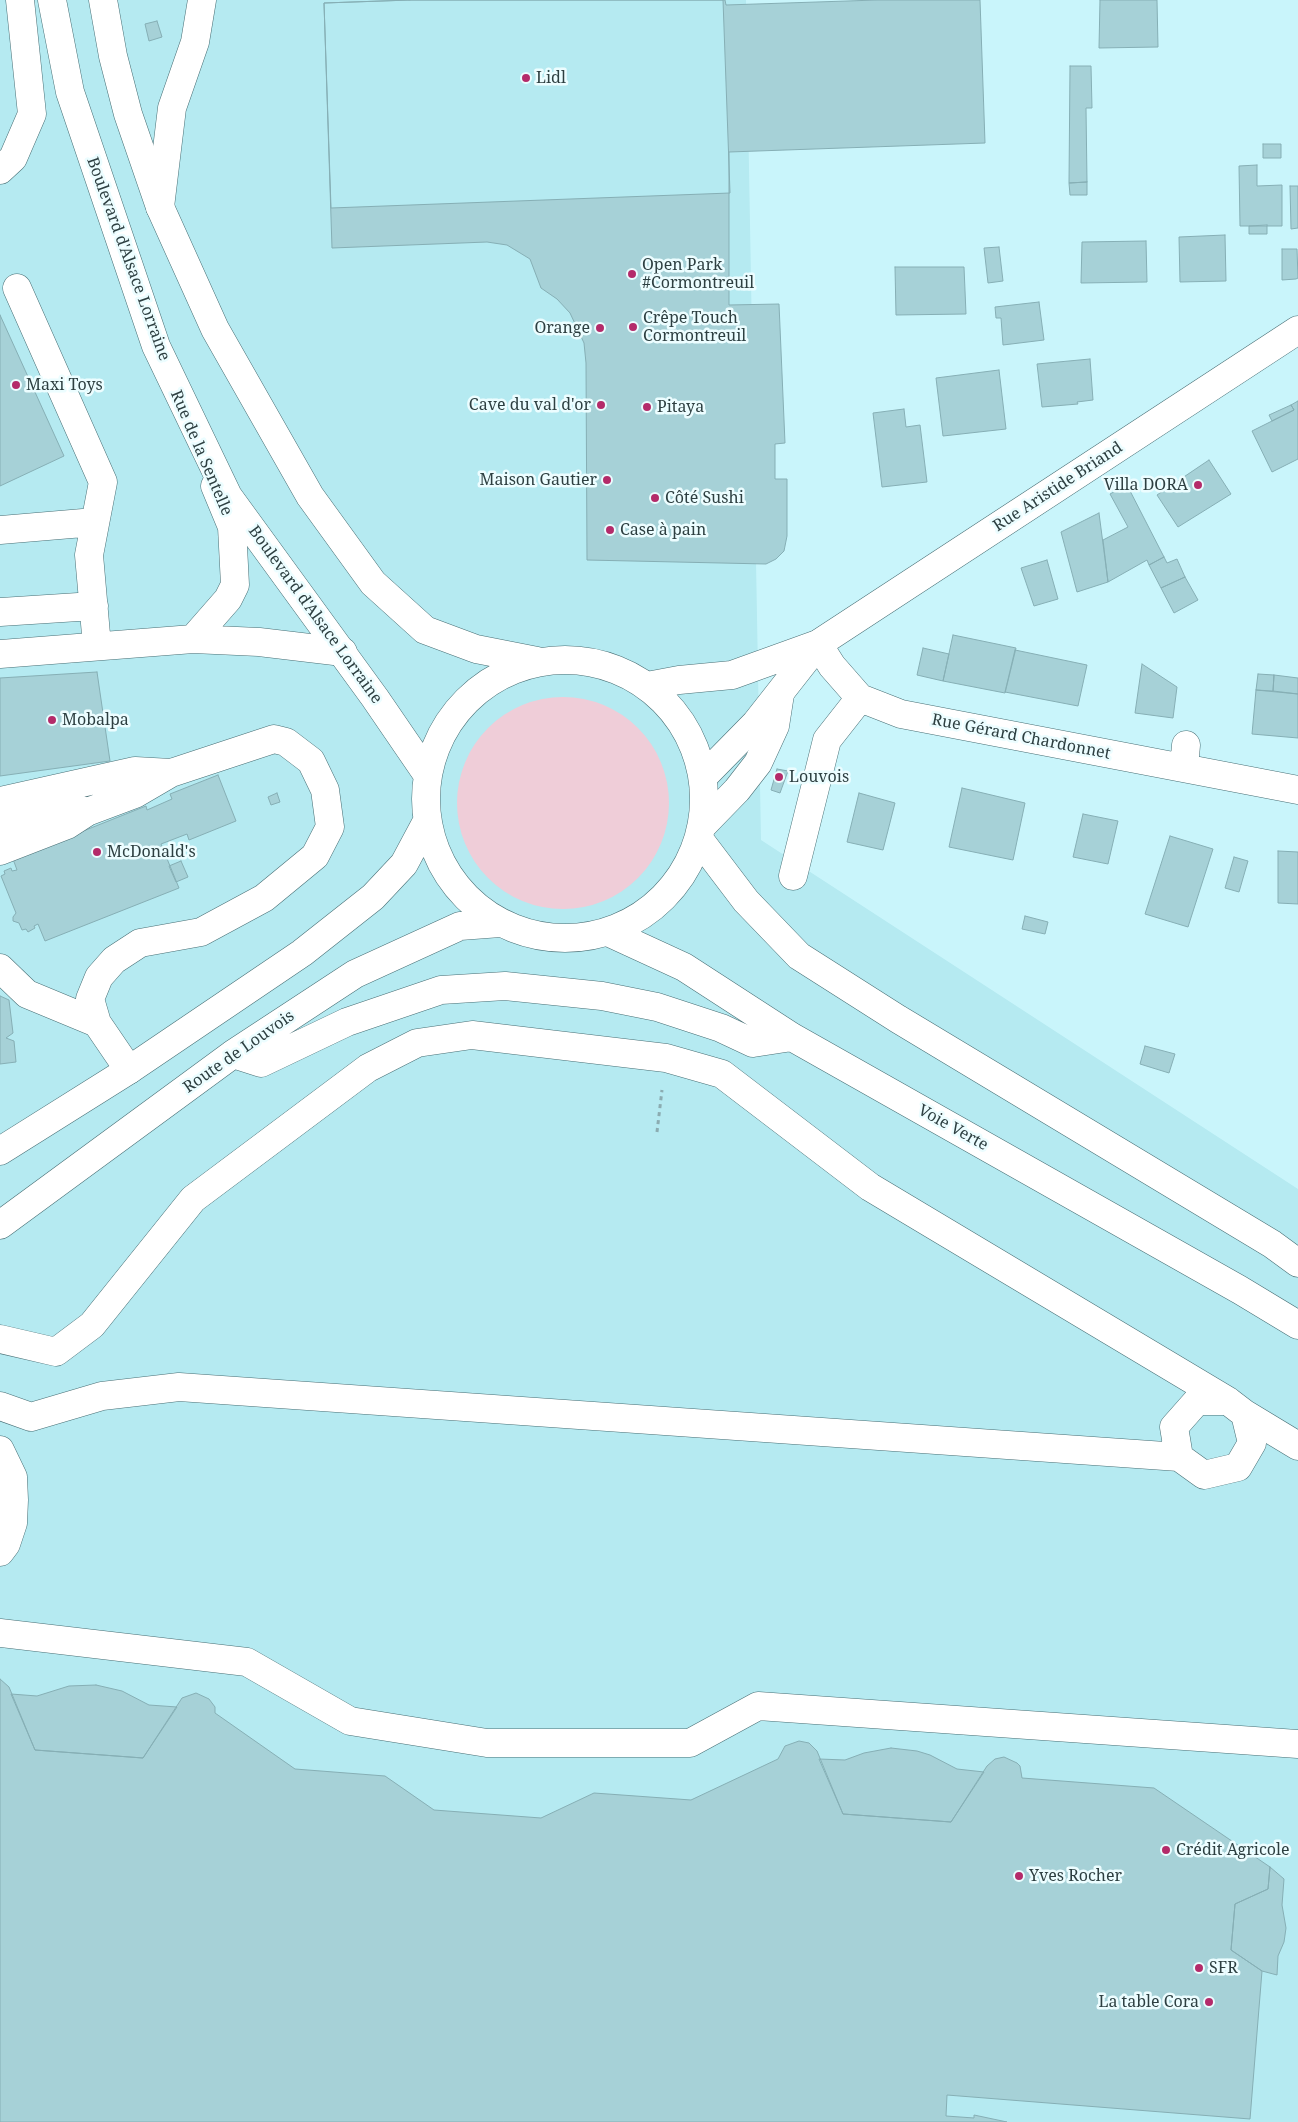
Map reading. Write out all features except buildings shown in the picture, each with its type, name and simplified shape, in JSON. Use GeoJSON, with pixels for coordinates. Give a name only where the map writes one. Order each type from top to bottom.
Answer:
{"type":"FeatureCollection","features":[{"type":"Feature","properties":{"kind":"main road"},"geometry":{"type":"LineString","coordinates":[[0,170],[13,158],[32,114],[20,0]]}},
{"type":"Feature","properties":{"kind":"main road","name":"Boulevard d'Alsace Lorraine"},"geometry":{"type":"LineString","coordinates":[[52,0],[70,92],[156,346],[228,496],[343,652],[427,774]]}},
{"type":"Feature","properties":{"kind":"main road"},"geometry":{"type":"LineString","coordinates":[[102,0],[113,56],[128,114],[160,206],[215,328],[300,480],[373,583],[425,630],[476,650],[537,661],[575,659],[613,667],[647,686],[674,711],[693,742],[703,778],[701,832],[746,901],[799,956],[898,1019],[1272,1244],[1298,1263]]}},
{"type":"Feature","properties":{"kind":"main road"},"geometry":{"type":"LineString","coordinates":[[160,206],[172,108],[195,42],[202,0]]}},
{"type":"Feature","properties":{"kind":"main road"},"geometry":{"type":"LineString","coordinates":[[17,288],[103,482],[89,555],[97,646]]}},
{"type":"Feature","properties":{"kind":"main road","name":"Rue Aristide Briand"},"geometry":{"type":"LineString","coordinates":[[647,686],[679,680],[732,675],[818,644],[1298,330]]}},
{"type":"Feature","properties":{"kind":"main road","name":"Rue de la Sentelle"},"geometry":{"type":"LineString","coordinates":[[156,346],[232,527],[235,585],[228,599],[193,638]]}},
{"type":"Feature","properties":{"kind":"main road"},"geometry":{"type":"LineString","coordinates":[[0,530],[95,522]]}},
{"type":"Feature","properties":{"kind":"main road"},"geometry":{"type":"LineString","coordinates":[[0,612],[94,606]]}},
{"type":"Feature","properties":{"kind":"main road"},"geometry":{"type":"LineString","coordinates":[[0,654],[193,638],[260,642],[343,652]]}},
{"type":"Feature","properties":{"kind":"main road","name":"Rue Aristide Briand"},"geometry":{"type":"LineString","coordinates":[[703,778],[756,723],[818,644]]}},
{"type":"Feature","properties":{"kind":"main road","name":"Rue Gérard Chardonnet"},"geometry":{"type":"LineString","coordinates":[[818,644],[832,666],[860,698],[901,714],[1185,757],[1298,790]]}},
{"type":"Feature","properties":{"kind":"main road"},"geometry":{"type":"LineString","coordinates":[[537,661],[498,675],[464,700],[440,734],[427,774],[426,821],[440,862],[466,897],[500,923],[535,936],[572,939],[608,932],[649,911],[680,879],[701,832],[758,763],[775,726],[780,694]]}},
{"type":"Feature","properties":{"kind":"main road"},"geometry":{"type":"LineString","coordinates":[[793,876],[827,740],[860,698]]}},
{"type":"Feature","properties":{"kind":"main road"},"geometry":{"type":"LineString","coordinates":[[0,851],[67,825],[87,812],[135,794],[171,773],[274,739],[286,742],[311,761],[325,790],[330,827],[315,856],[264,898],[201,932],[140,943],[114,960],[99,977],[90,999],[98,1023],[129,1070]]}},
{"type":"Feature","properties":{"kind":"main road"},"geometry":{"type":"LineString","coordinates":[[0,801],[135,771],[171,773]]}},
{"type":"Feature","properties":{"kind":"main road"},"geometry":{"type":"LineString","coordinates":[[0,832],[30,811],[63,805],[87,812]]}},
{"type":"Feature","properties":{"kind":"main road"},"geometry":{"type":"LineString","coordinates":[[0,1152],[129,1070],[302,953],[373,897],[404,864],[426,821]]}},
{"type":"Feature","properties":{"kind":"main road","name":"Route de Louvois"},"geometry":{"type":"LineString","coordinates":[[0,1225],[233,1054],[355,974],[460,926],[500,923]]}},
{"type":"Feature","properties":{"kind":"main road","name":"Voie Verte"},"geometry":{"type":"LineString","coordinates":[[608,932],[684,967],[792,1037],[1240,1290],[1298,1325]]}},
{"type":"Feature","properties":{"kind":"main road"},"geometry":{"type":"LineString","coordinates":[[0,968],[27,994],[98,1023]]}},
{"type":"Feature","properties":{"kind":"main road"},"geometry":{"type":"LineString","coordinates":[[233,1054],[260,1063],[347,1022],[441,990],[505,986],[602,996],[657,1007],[721,1028],[753,1043],[792,1037]]}},
{"type":"Feature","properties":{"kind":"main road"},"geometry":{"type":"LineString","coordinates":[[0,1339],[56,1352],[92,1325],[193,1199],[368,1068],[417,1043],[472,1035],[666,1058],[722,1074],[870,1187],[1237,1407],[1298,1446]]}},
{"type":"Feature","properties":{"kind":"main road"},"geometry":{"type":"LineString","coordinates":[[0,1406],[30,1417],[102,1396],[180,1387],[1179,1457],[1204,1475],[1238,1467],[1252,1443],[1237,1407]]}},
{"type":"Feature","properties":{"kind":"main road"},"geometry":{"type":"LineString","coordinates":[[1179,1457],[1174,1427],[1198,1400],[1237,1407]]}},
{"type":"Feature","properties":{"kind":"main road"},"geometry":{"type":"LineString","coordinates":[[0,1450],[13,1477],[14,1500],[13,1523],[6,1544],[0,1552]]}},
{"type":"Feature","properties":{"kind":"main road"},"geometry":{"type":"LineString","coordinates":[[0,1633],[247,1662],[350,1721],[487,1742],[690,1743],[758,1706],[1298,1744]]}},
{"type":"Feature","properties":{"kind":"path"},"geometry":{"type":"LineString","coordinates":[[657,1132],[666,1058]]}},
{"type":"Feature","properties":{"kind":"shaded area"},"geometry":{"type":"Polygon","coordinates":[[[0,0],[746,0],[761,840],[1298,1189],[1298,2122],[0,2122],[0,0]]]}},
{"type":"Feature","properties":{"kind":"shaded area"},"geometry":{"type":"Polygon","coordinates":[[[553,697],[573,697],[594,701],[613,709],[638,728],[651,744],[661,762],[667,782],[669,803],[667,824],[661,844],[651,862],[638,878],[613,897],[594,905],[573,909],[553,909],[532,905],[513,897],[496,885],[481,870],[469,853],[461,834],[457,813],[457,793],[461,772],[469,753],[481,736],[496,721],[513,709],[532,701],[553,697]]]}},
{"type":"Feature","properties":{"kind":"place","name":"Lidl"},"geometry":{"type":"Point","coordinates":[526,78]}},
{"type":"Feature","properties":{"kind":"place","name":"Open Park #Cormontreuil"},"geometry":{"type":"Point","coordinates":[632,274]}},
{"type":"Feature","properties":{"kind":"place","name":"Crêpe Touch Cormontreuil"},"geometry":{"type":"Point","coordinates":[633,327]}},
{"type":"Feature","properties":{"kind":"place","name":"Orange"},"geometry":{"type":"Point","coordinates":[600,328]}},
{"type":"Feature","properties":{"kind":"place","name":"Maxi Toys"},"geometry":{"type":"Point","coordinates":[16,385]}},
{"type":"Feature","properties":{"kind":"place","name":"Cave du val d'or"},"geometry":{"type":"Point","coordinates":[601,405]}},
{"type":"Feature","properties":{"kind":"place","name":"Pitaya"},"geometry":{"type":"Point","coordinates":[647,407]}},
{"type":"Feature","properties":{"kind":"place","name":"Maison Gautier"},"geometry":{"type":"Point","coordinates":[607,480]}},
{"type":"Feature","properties":{"kind":"place","name":"Villa DORA"},"geometry":{"type":"Point","coordinates":[1198,485]}},
{"type":"Feature","properties":{"kind":"place","name":"Côté Sushi"},"geometry":{"type":"Point","coordinates":[655,498]}},
{"type":"Feature","properties":{"kind":"place","name":"Case à pain"},"geometry":{"type":"Point","coordinates":[610,530]}},
{"type":"Feature","properties":{"kind":"place","name":"Mobalpa"},"geometry":{"type":"Point","coordinates":[52,720]}},
{"type":"Feature","properties":{"kind":"place","name":"Louvois"},"geometry":{"type":"Point","coordinates":[779,777]}},
{"type":"Feature","properties":{"kind":"place","name":"McDonald's"},"geometry":{"type":"Point","coordinates":[97,852]}},
{"type":"Feature","properties":{"kind":"place","name":"Crédit Agricole"},"geometry":{"type":"Point","coordinates":[1166,1850]}},
{"type":"Feature","properties":{"kind":"place","name":"Yves Rocher"},"geometry":{"type":"Point","coordinates":[1019,1876]}},
{"type":"Feature","properties":{"kind":"place","name":"SFR"},"geometry":{"type":"Point","coordinates":[1199,1968]}},
{"type":"Feature","properties":{"kind":"place","name":"La table Cora"},"geometry":{"type":"Point","coordinates":[1209,2002]}}]}
